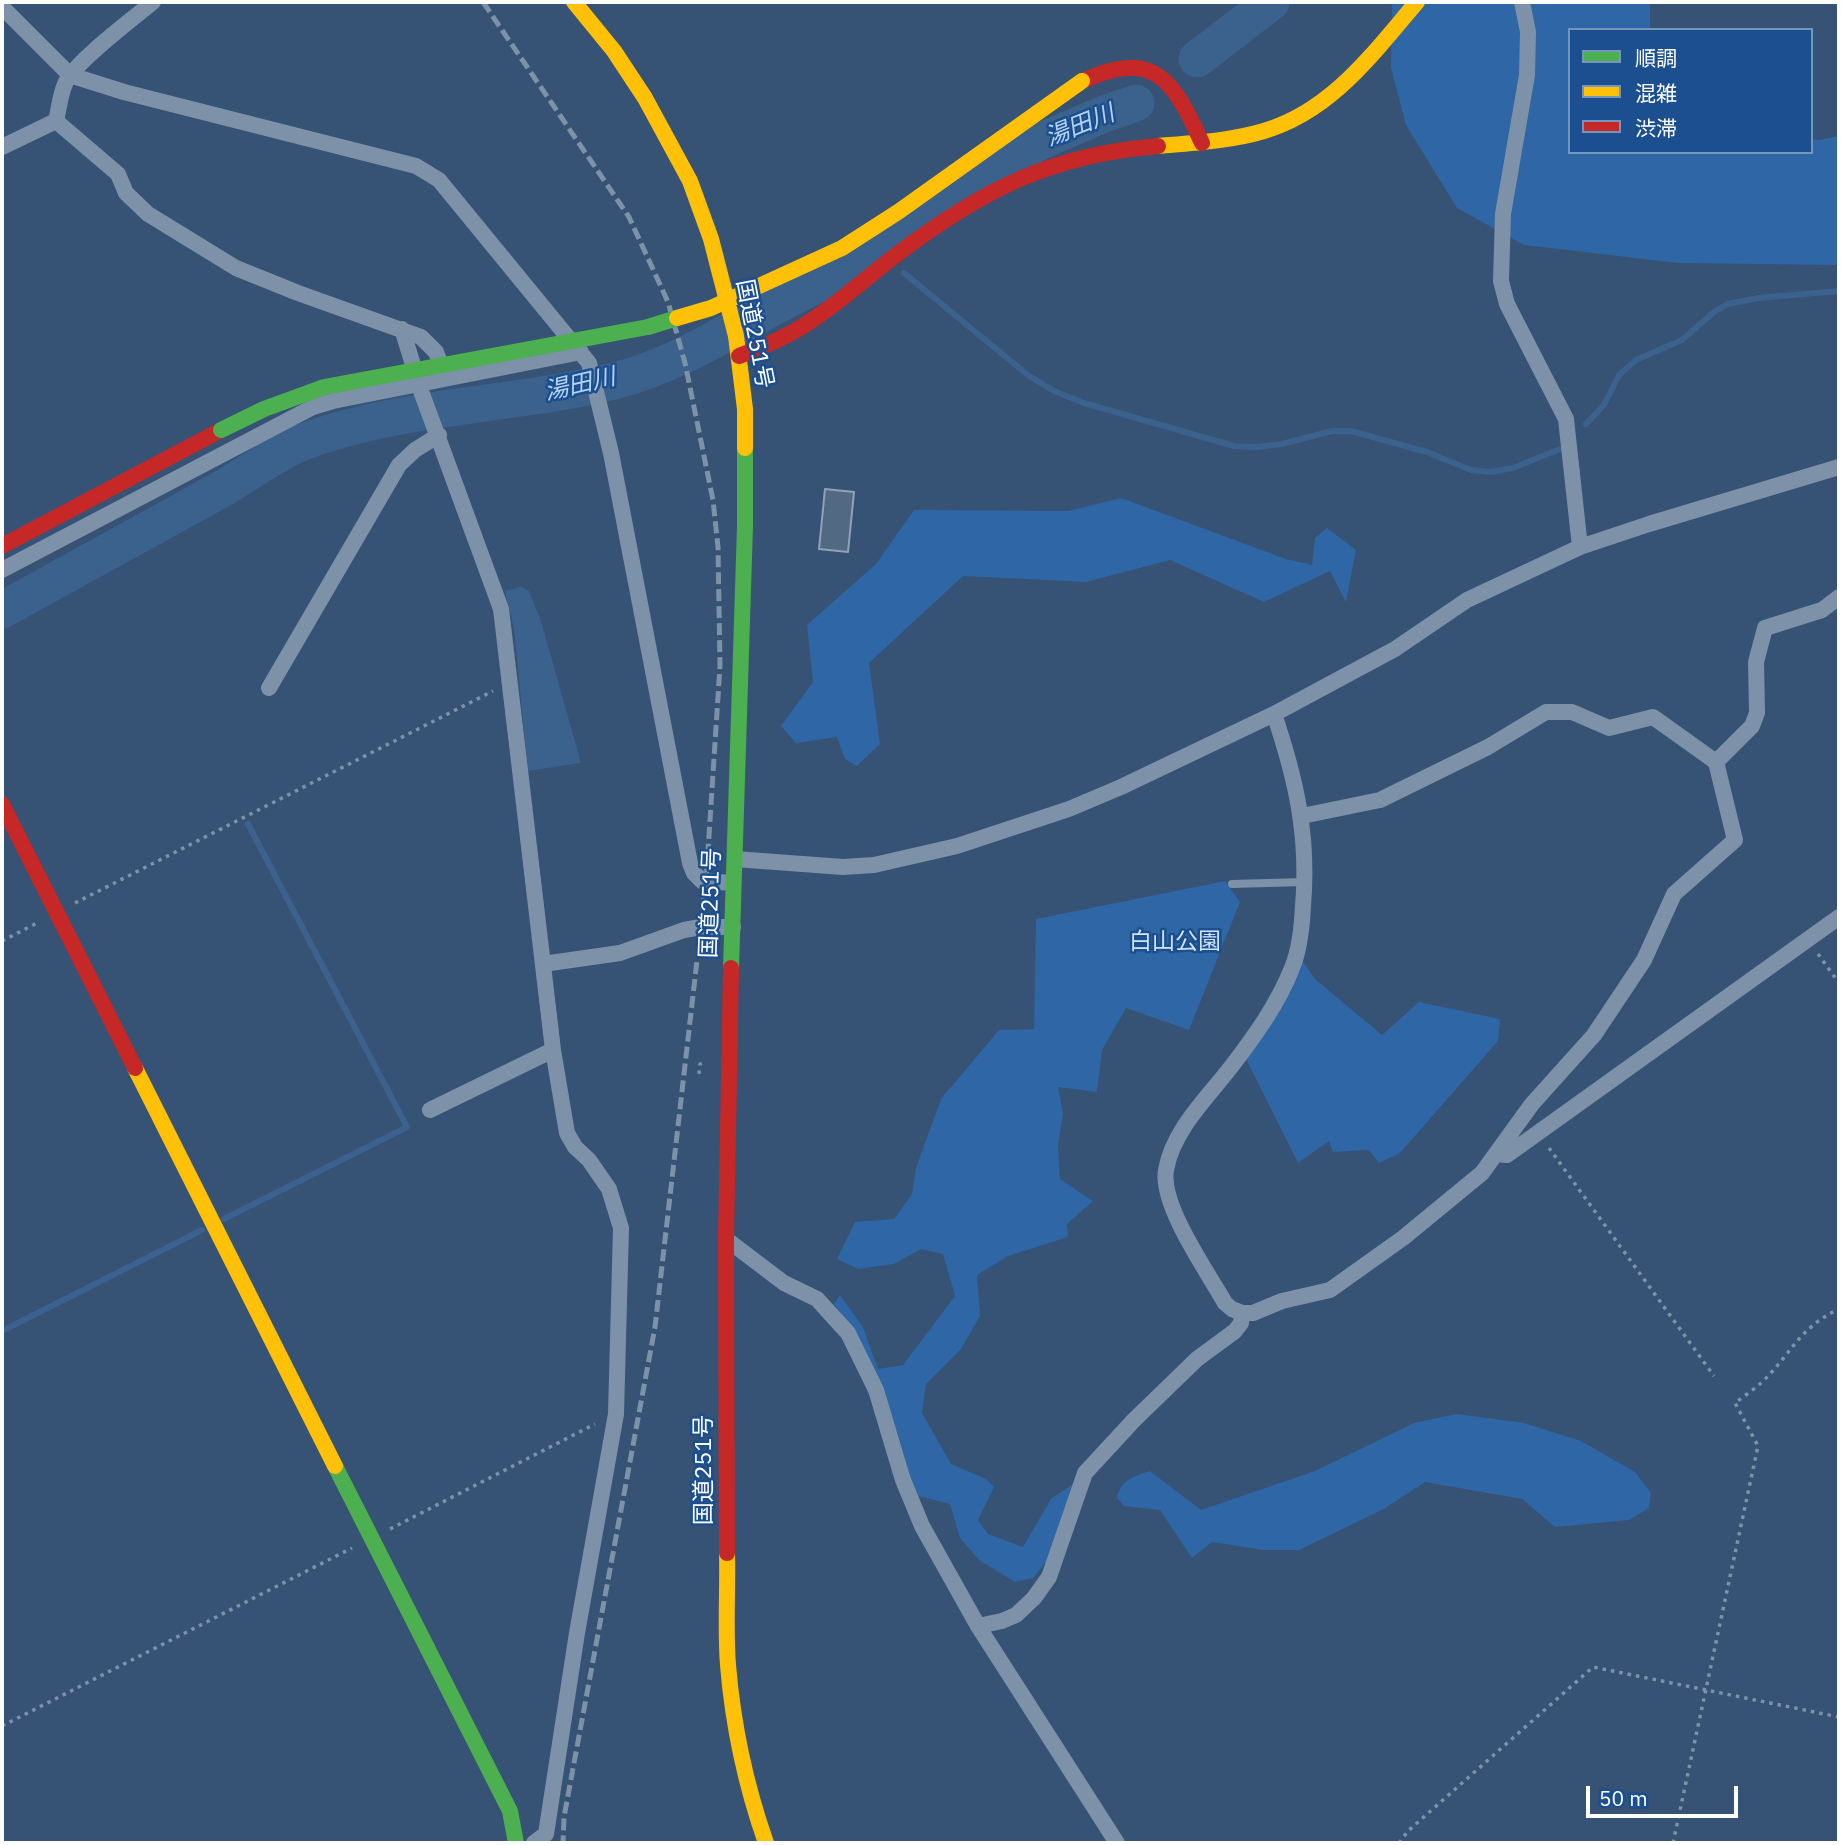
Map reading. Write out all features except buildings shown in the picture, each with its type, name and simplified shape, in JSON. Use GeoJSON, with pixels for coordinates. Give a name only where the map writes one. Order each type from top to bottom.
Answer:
{"type":"FeatureCollection","features":[{"type":"Feature","properties":{"kind":"main road","name":"国道251号"},"geometry":{"type":"LineString","coordinates":[[574,2],[614,51],[668,137],[690,181],[711,239],[736,335],[745,409],[745,526],[733,883],[726,1239],[728,1664],[738,1739],[751,1802],[766,1843]]}},
{"type":"Feature","properties":{"kind":"main road"},"geometry":{"type":"LineString","coordinates":[[739,356],[783,338],[971,203],[1022,176],[1077,158],[1114,150],[1202,143],[1253,134],[1304,114],[1332,94],[1370,59],[1417,2]]}},
{"type":"Feature","properties":{"kind":"main road"},"geometry":{"type":"LineString","coordinates":[[2,546],[221,430],[264,409],[324,387],[648,327],[711,308],[842,248],[1100,71],[1120,66],[1141,67],[1160,75],[1185,104],[1202,143]]}},
{"type":"Feature","properties":{"kind":"main road"},"geometry":{"type":"LineString","coordinates":[[2,804],[370,1539],[510,1811],[516,1843]]}},
{"type":"Feature","properties":{"kind":"street"},"geometry":{"type":"LineString","coordinates":[[56,121],[65,83],[70,75],[153,2]]}},
{"type":"Feature","properties":{"kind":"street"},"geometry":{"type":"LineString","coordinates":[[1522,2],[1528,32],[1527,75],[1503,215],[1501,281],[1507,304],[1566,419],[1580,547]]}},
{"type":"Feature","properties":{"kind":"street"},"geometry":{"type":"LineString","coordinates":[[2,7],[70,75],[124,92],[416,166],[439,180],[585,357],[598,394],[690,863],[694,873],[702,881],[733,883]]}},
{"type":"Feature","properties":{"kind":"street"},"geometry":{"type":"LineString","coordinates":[[2,147],[56,121]]}},
{"type":"Feature","properties":{"kind":"street"},"geometry":{"type":"LineString","coordinates":[[56,121],[118,174],[126,193],[148,214],[236,268],[421,337],[436,352],[445,378]]}},
{"type":"Feature","properties":{"kind":"street"},"geometry":{"type":"LineString","coordinates":[[402,329],[420,387],[501,609],[553,1050],[567,1133],[609,1189],[621,1228],[616,1414],[577,1633],[546,1834],[534,1843]]}},
{"type":"Feature","properties":{"kind":"street"},"geometry":{"type":"LineString","coordinates":[[2,570],[292,416],[333,401],[420,387],[445,378],[585,357]]}},
{"type":"Feature","properties":{"kind":"street"},"geometry":{"type":"LineString","coordinates":[[269,688],[399,466],[437,430]]}},
{"type":"Feature","properties":{"kind":"street"},"geometry":{"type":"LineString","coordinates":[[734,859],[843,867],[874,865],[957,846],[1069,809],[1274,714],[1395,649],[1467,600],[1580,547],[1839,467]]}},
{"type":"Feature","properties":{"kind":"street"},"geometry":{"type":"LineString","coordinates":[[1716,762],[1752,726],[1757,713],[1756,662],[1765,628],[1822,610],[1839,597]]}},
{"type":"Feature","properties":{"kind":"street"},"geometry":{"type":"LineString","coordinates":[[1274,714],[1289,759],[1302,816],[1305,882],[1301,934],[1293,966],[1278,999],[1233,1065],[1188,1122],[1175,1144],[1166,1170],[1167,1194],[1175,1214],[1225,1303],[1232,1310],[1242,1313],[1253,1313],[1282,1301],[1330,1290],[1403,1238],[1482,1173],[1532,1104],[1594,1035],[1644,960],[1674,894],[1735,840],[1716,762],[1654,717],[1609,728],[1573,712],[1546,712],[1488,747],[1380,800],[1302,816]]}},
{"type":"Feature","properties":{"kind":"street"},"geometry":{"type":"LineString","coordinates":[[1496,1154],[1507,1155],[1839,918]]}},
{"type":"Feature","properties":{"kind":"street"},"geometry":{"type":"LineString","coordinates":[[543,964],[620,953],[684,930],[733,927]]}},
{"type":"Feature","properties":{"kind":"street"},"geometry":{"type":"LineString","coordinates":[[430,1110],[553,1050]]}},
{"type":"Feature","properties":{"kind":"street"},"geometry":{"type":"LineString","coordinates":[[726,1239],[784,1283],[817,1298],[848,1333],[876,1390],[903,1480],[922,1526],[978,1626],[1117,1843]]}},
{"type":"Feature","properties":{"kind":"street"},"geometry":{"type":"LineString","coordinates":[[978,1626],[1016,1615],[1034,1598],[1049,1577],[1085,1473],[1134,1420],[1197,1359],[1234,1331],[1241,1323],[1242,1313]]}},
{"type":"Feature","properties":{"kind":"lane"},"geometry":{"type":"LineString","coordinates":[[1233,884],[1305,882]]}},
{"type":"Feature","properties":{"kind":"path"},"geometry":{"type":"LineString","coordinates":[[2,941],[509,683]]}},
{"type":"Feature","properties":{"kind":"path"},"geometry":{"type":"LineString","coordinates":[[1808,941],[1839,983]]}},
{"type":"Feature","properties":{"kind":"path"},"geometry":{"type":"LineString","coordinates":[[1538,1133],[1714,1376]]}},
{"type":"Feature","properties":{"kind":"path"},"geometry":{"type":"LineString","coordinates":[[1673,1843],[1758,1446],[1735,1403],[1761,1383],[1794,1342],[1814,1323],[1839,1310]]}},
{"type":"Feature","properties":{"kind":"path"},"geometry":{"type":"LineString","coordinates":[[2,1726],[616,1414]]}},
{"type":"Feature","properties":{"kind":"path"},"geometry":{"type":"LineString","coordinates":[[1399,1843],[1408,1831],[1593,1667],[1839,1717]]}},
{"type":"Feature","properties":{"kind":"green space"},"geometry":{"type":"Polygon","coordinates":[[[1392,2],[1652,2],[1650,28],[1568,28],[1568,154],[1813,154],[1813,139],[1839,136],[1839,265],[1678,263],[1524,245],[1457,208],[1406,125],[1391,68],[1392,2]]]}},
{"type":"Feature","properties":{"kind":"green space"},"geometry":{"type":"Polygon","coordinates":[[[1121,498],[1286,559],[1312,565],[1315,538],[1327,528],[1356,550],[1346,602],[1330,571],[1264,602],[1170,560],[1086,582],[963,576],[869,663],[880,744],[857,766],[845,759],[837,737],[796,743],[781,726],[813,682],[807,625],[876,564],[914,510],[1068,511],[1121,498]]]}},
{"type":"Feature","properties":{"kind":"green space","name":"白山公園"},"geometry":{"type":"Polygon","coordinates":[[[1225,881],[1240,902],[1189,1030],[1126,1008],[1102,1050],[1097,1092],[1058,1087],[1063,1114],[1058,1145],[1060,1179],[1093,1201],[1067,1224],[1068,1237],[1008,1256],[977,1275],[980,1316],[961,1349],[926,1384],[922,1413],[951,1464],[986,1479],[994,1487],[978,1520],[988,1534],[1023,1547],[1051,1499],[1073,1484],[1046,1562],[1033,1578],[1015,1582],[979,1560],[960,1538],[950,1504],[915,1495],[899,1437],[880,1387],[855,1332],[834,1304],[840,1295],[863,1327],[878,1369],[903,1365],[955,1296],[943,1254],[921,1249],[894,1264],[858,1269],[837,1259],[855,1222],[894,1219],[912,1194],[916,1168],[941,1099],[999,1030],[1034,1029],[1036,919],[1225,881]]]}},
{"type":"Feature","properties":{"kind":"green space"},"geometry":{"type":"Polygon","coordinates":[[[1301,959],[1316,980],[1382,1035],[1419,1002],[1500,1019],[1498,1041],[1400,1153],[1379,1163],[1369,1150],[1333,1152],[1329,1141],[1298,1163],[1245,1057],[1301,959]]]}},
{"type":"Feature","properties":{"kind":"green space"},"geometry":{"type":"Polygon","coordinates":[[[1457,1414],[1524,1423],[1581,1441],[1635,1472],[1651,1493],[1649,1508],[1629,1520],[1555,1527],[1522,1499],[1425,1482],[1384,1509],[1299,1550],[1264,1550],[1212,1542],[1192,1558],[1160,1510],[1124,1506],[1117,1498],[1125,1483],[1150,1471],[1201,1510],[1315,1471],[1414,1423],[1457,1414]]]}},
{"type":"Feature","properties":{"kind":"shaded area"},"geometry":{"type":"Polygon","coordinates":[[[521,587],[529,591],[541,621],[581,763],[528,771],[514,629],[505,591],[521,587]]]}},
{"type":"Feature","properties":{"kind":"waterway","name":"湯田川"},"geometry":{"type":"LineString","coordinates":[[1197,59],[1271,2]]}},
{"type":"Feature","properties":{"kind":"waterway","name":"湯田川"},"geometry":{"type":"LineString","coordinates":[[2,610],[303,442],[379,420],[614,381],[667,363],[815,286],[1039,142],[1136,103]]}},
{"type":"Feature","properties":{"kind":"waterway"},"geometry":{"type":"LineString","coordinates":[[874,249],[880,255]]}},
{"type":"Feature","properties":{"kind":"waterway"},"geometry":{"type":"LineString","coordinates":[[904,273],[1029,376],[1054,391],[1084,403],[1234,446],[1282,444],[1332,431],[1351,431],[1427,452],[1471,470],[1491,472],[1513,468],[1560,449]]}},
{"type":"Feature","properties":{"kind":"waterway"},"geometry":{"type":"LineString","coordinates":[[1586,424],[1604,405],[1619,375],[1636,360],[1682,340],[1715,311],[1728,304],[1758,298],[1839,291]]}},
{"type":"Feature","properties":{"kind":"waterway"},"geometry":{"type":"LineString","coordinates":[[224,1219],[407,1127],[248,824]]}},
{"type":"Feature","properties":{"kind":"waterway"},"geometry":{"type":"LineString","coordinates":[[2,1331],[202,1230]]}},
{"type":"Feature","properties":{"kind":"railway"},"geometry":{"type":"LineString","coordinates":[[483,2],[629,217],[668,302],[685,363],[713,500],[718,547],[720,666],[706,882],[655,1327],[564,1817],[563,1843]]}},
{"type":"Feature","properties":{"kind":"traffic: fast"},"geometry":{"type":"LineString","coordinates":[[221,430],[264,409],[324,387],[648,327],[677,318]]}},
{"type":"Feature","properties":{"kind":"traffic: fast"},"geometry":{"type":"LineString","coordinates":[[731,968],[745,448]]}},
{"type":"Feature","properties":{"kind":"traffic: fast"},"geometry":{"type":"LineString","coordinates":[[335,1466],[510,1811],[516,1843]]}},
{"type":"Feature","properties":{"kind":"traffic: slow"},"geometry":{"type":"LineString","coordinates":[[574,2],[614,51],[645,98],[690,181],[711,239],[736,336],[745,409],[745,448]]}},
{"type":"Feature","properties":{"kind":"traffic: slow"},"geometry":{"type":"LineString","coordinates":[[1158,146],[1212,141],[1264,131],[1310,110],[1350,78],[1417,2]]}},
{"type":"Feature","properties":{"kind":"traffic: slow"},"geometry":{"type":"LineString","coordinates":[[677,318],[711,308],[842,248],[898,212],[1082,81]]}},
{"type":"Feature","properties":{"kind":"traffic: slow"},"geometry":{"type":"LineString","coordinates":[[135,1068],[335,1466]]}},
{"type":"Feature","properties":{"kind":"traffic: slow"},"geometry":{"type":"LineString","coordinates":[[727,1553],[727,1651],[733,1711],[752,1800],[766,1843]]}},
{"type":"Feature","properties":{"kind":"traffic: jam"},"geometry":{"type":"LineString","coordinates":[[1082,81],[1127,68],[1144,70],[1158,76],[1171,87],[1181,102],[1202,143]]}},
{"type":"Feature","properties":{"kind":"traffic: jam"},"geometry":{"type":"LineString","coordinates":[[739,356],[807,324],[928,232],[988,194],[1050,167],[1119,151],[1158,146]]}},
{"type":"Feature","properties":{"kind":"traffic: jam"},"geometry":{"type":"LineString","coordinates":[[2,546],[221,430]]}},
{"type":"Feature","properties":{"kind":"traffic: jam"},"geometry":{"type":"LineString","coordinates":[[2,804],[135,1068]]}},
{"type":"Feature","properties":{"kind":"traffic: jam"},"geometry":{"type":"LineString","coordinates":[[727,1553],[726,1239],[731,968]]}}]}
